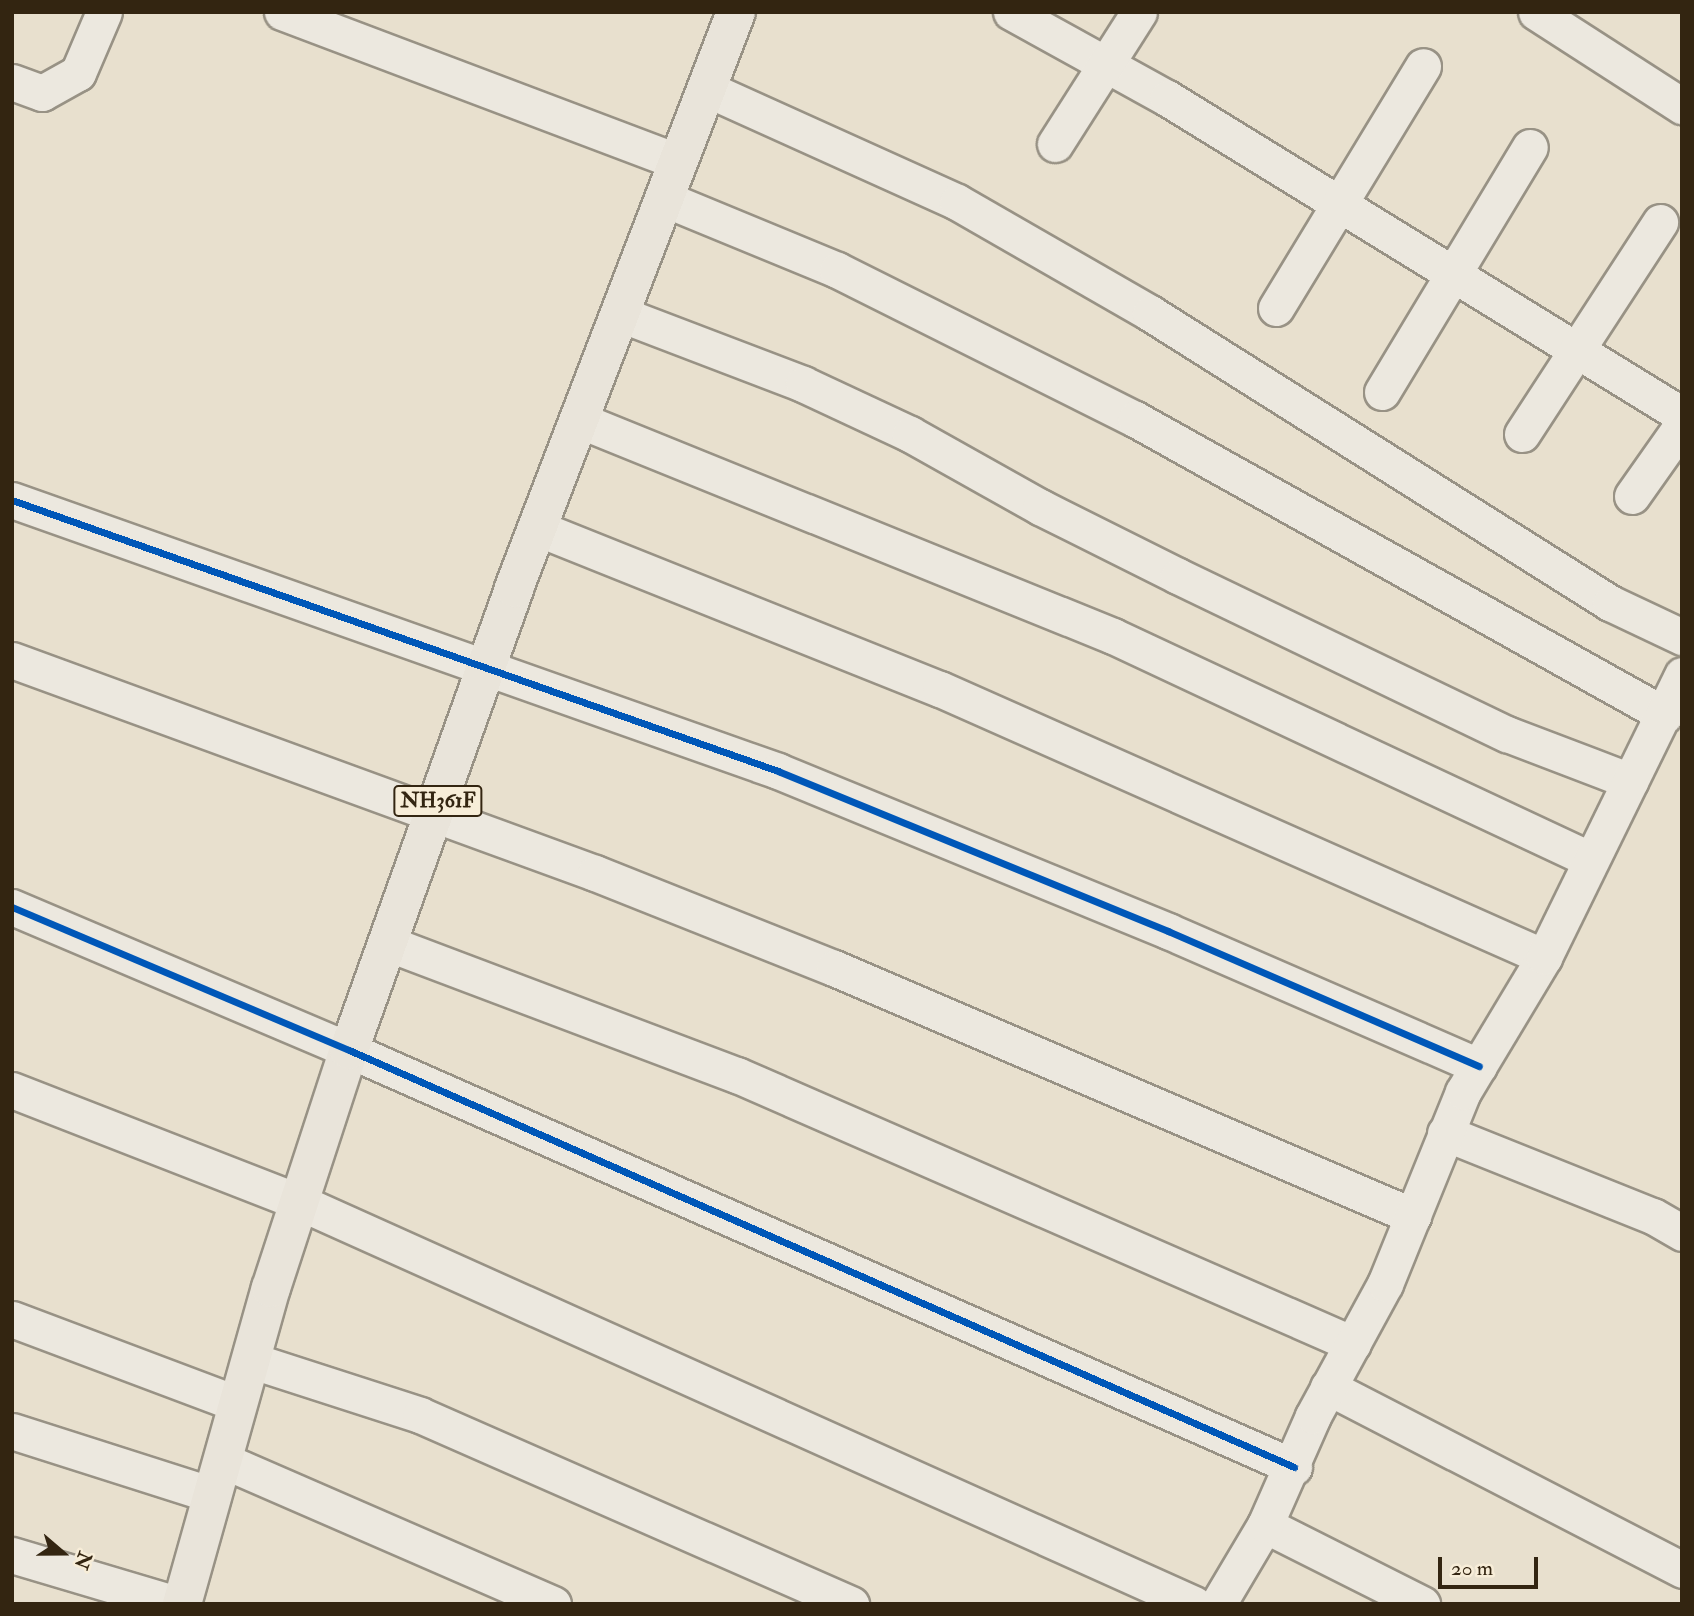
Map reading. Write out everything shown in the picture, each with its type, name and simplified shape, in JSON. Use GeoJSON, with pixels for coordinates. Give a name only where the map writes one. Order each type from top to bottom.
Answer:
{"type":"FeatureCollection","features":[{"type":"Feature","properties":{"kind":"highway","name":"NH361F"},"geometry":{"type":"LineString","coordinates":[[182,1604],[250,1360],[349,1050],[537,528],[736,12]]}},
{"type":"Feature","properties":{"kind":"street"},"geometry":{"type":"LineString","coordinates":[[12,82],[42,93],[78,73],[104,12]]}},
{"type":"Feature","properties":{"kind":"street"},"geometry":{"type":"LineString","coordinates":[[282,12],[679,162]]}},
{"type":"Feature","properties":{"kind":"street"},"geometry":{"type":"LineString","coordinates":[[1011,12],[1340,203],[1682,415]]}},
{"type":"Feature","properties":{"kind":"street"},"geometry":{"type":"LineString","coordinates":[[1055,144],[1139,12]]}},
{"type":"Feature","properties":{"kind":"street"},"geometry":{"type":"LineString","coordinates":[[1536,12],[1682,107]]}},
{"type":"Feature","properties":{"kind":"street"},"geometry":{"type":"LineString","coordinates":[[1276,307],[1423,65]]}},
{"type":"Feature","properties":{"kind":"street"},"geometry":{"type":"LineString","coordinates":[[707,89],[957,202],[1150,313],[1610,603],[1682,637]]}},
{"type":"Feature","properties":{"kind":"street"},"geometry":{"type":"LineString","coordinates":[[1382,392],[1452,271],[1530,147]]}},
{"type":"Feature","properties":{"kind":"street"},"geometry":{"type":"LineString","coordinates":[[665,198],[836,270],[1135,419],[1665,715]]}},
{"type":"Feature","properties":{"kind":"street"},"geometry":{"type":"LineString","coordinates":[[1522,434],[1660,222]]}},
{"type":"Feature","properties":{"kind":"street"},"geometry":{"type":"LineString","coordinates":[[620,314],[803,384],[910,434],[1040,508],[1190,582],[1507,734],[1630,781]]}},
{"type":"Feature","properties":{"kind":"street"},"geometry":{"type":"LineString","coordinates":[[579,420],[1113,636],[1589,859]]}},
{"type":"Feature","properties":{"kind":"street"},"geometry":{"type":"LineString","coordinates":[[1633,496],[1682,425]]}},
{"type":"Feature","properties":{"kind":"street"},"geometry":{"type":"LineString","coordinates":[[12,500],[778,771],[1168,931],[1479,1066]]}},
{"type":"Feature","properties":{"kind":"street"},"geometry":{"type":"LineString","coordinates":[[537,528],[940,689],[1544,957]]}},
{"type":"Feature","properties":{"kind":"street"},"geometry":{"type":"LineString","coordinates":[[12,660],[595,873],[834,968],[1413,1216]]}},
{"type":"Feature","properties":{"kind":"street"},"geometry":{"type":"LineString","coordinates":[[1218,1604],[1265,1525],[1294,1467],[1328,1387],[1385,1284],[1445,1133],[1479,1066],[1544,957],[1589,859],[1665,715],[1682,675]]}},
{"type":"Feature","properties":{"kind":"street"},"geometry":{"type":"LineString","coordinates":[[12,907],[349,1050],[1294,1467]]}},
{"type":"Feature","properties":{"kind":"street"},"geometry":{"type":"LineString","coordinates":[[387,943],[737,1075],[1353,1344]]}},
{"type":"Feature","properties":{"kind":"street"},"geometry":{"type":"LineString","coordinates":[[12,1090],[299,1202],[1194,1604]]}},
{"type":"Feature","properties":{"kind":"street"},"geometry":{"type":"LineString","coordinates":[[1445,1133],[1653,1216],[1682,1233]]}},
{"type":"Feature","properties":{"kind":"street"},"geometry":{"type":"LineString","coordinates":[[12,1319],[238,1404]]}},
{"type":"Feature","properties":{"kind":"street"},"geometry":{"type":"LineString","coordinates":[[250,1360],[420,1415],[851,1604]]}},
{"type":"Feature","properties":{"kind":"street"},"geometry":{"type":"LineString","coordinates":[[1328,1387],[1682,1570]]}},
{"type":"Feature","properties":{"kind":"street"},"geometry":{"type":"LineString","coordinates":[[12,1431],[217,1477],[553,1604]]}},
{"type":"Feature","properties":{"kind":"street"},"geometry":{"type":"LineString","coordinates":[[1265,1525],[1422,1604]]}},
{"type":"Feature","properties":{"kind":"street"},"geometry":{"type":"LineString","coordinates":[[12,1555],[176,1604]]}},
{"type":"Feature","properties":{"kind":"cycle path"},"geometry":{"type":"LineString","coordinates":[[12,500],[778,771],[1168,931],[1479,1066]]}},
{"type":"Feature","properties":{"kind":"cycle path"},"geometry":{"type":"LineString","coordinates":[[12,907],[349,1050],[1294,1467]]}}]}
